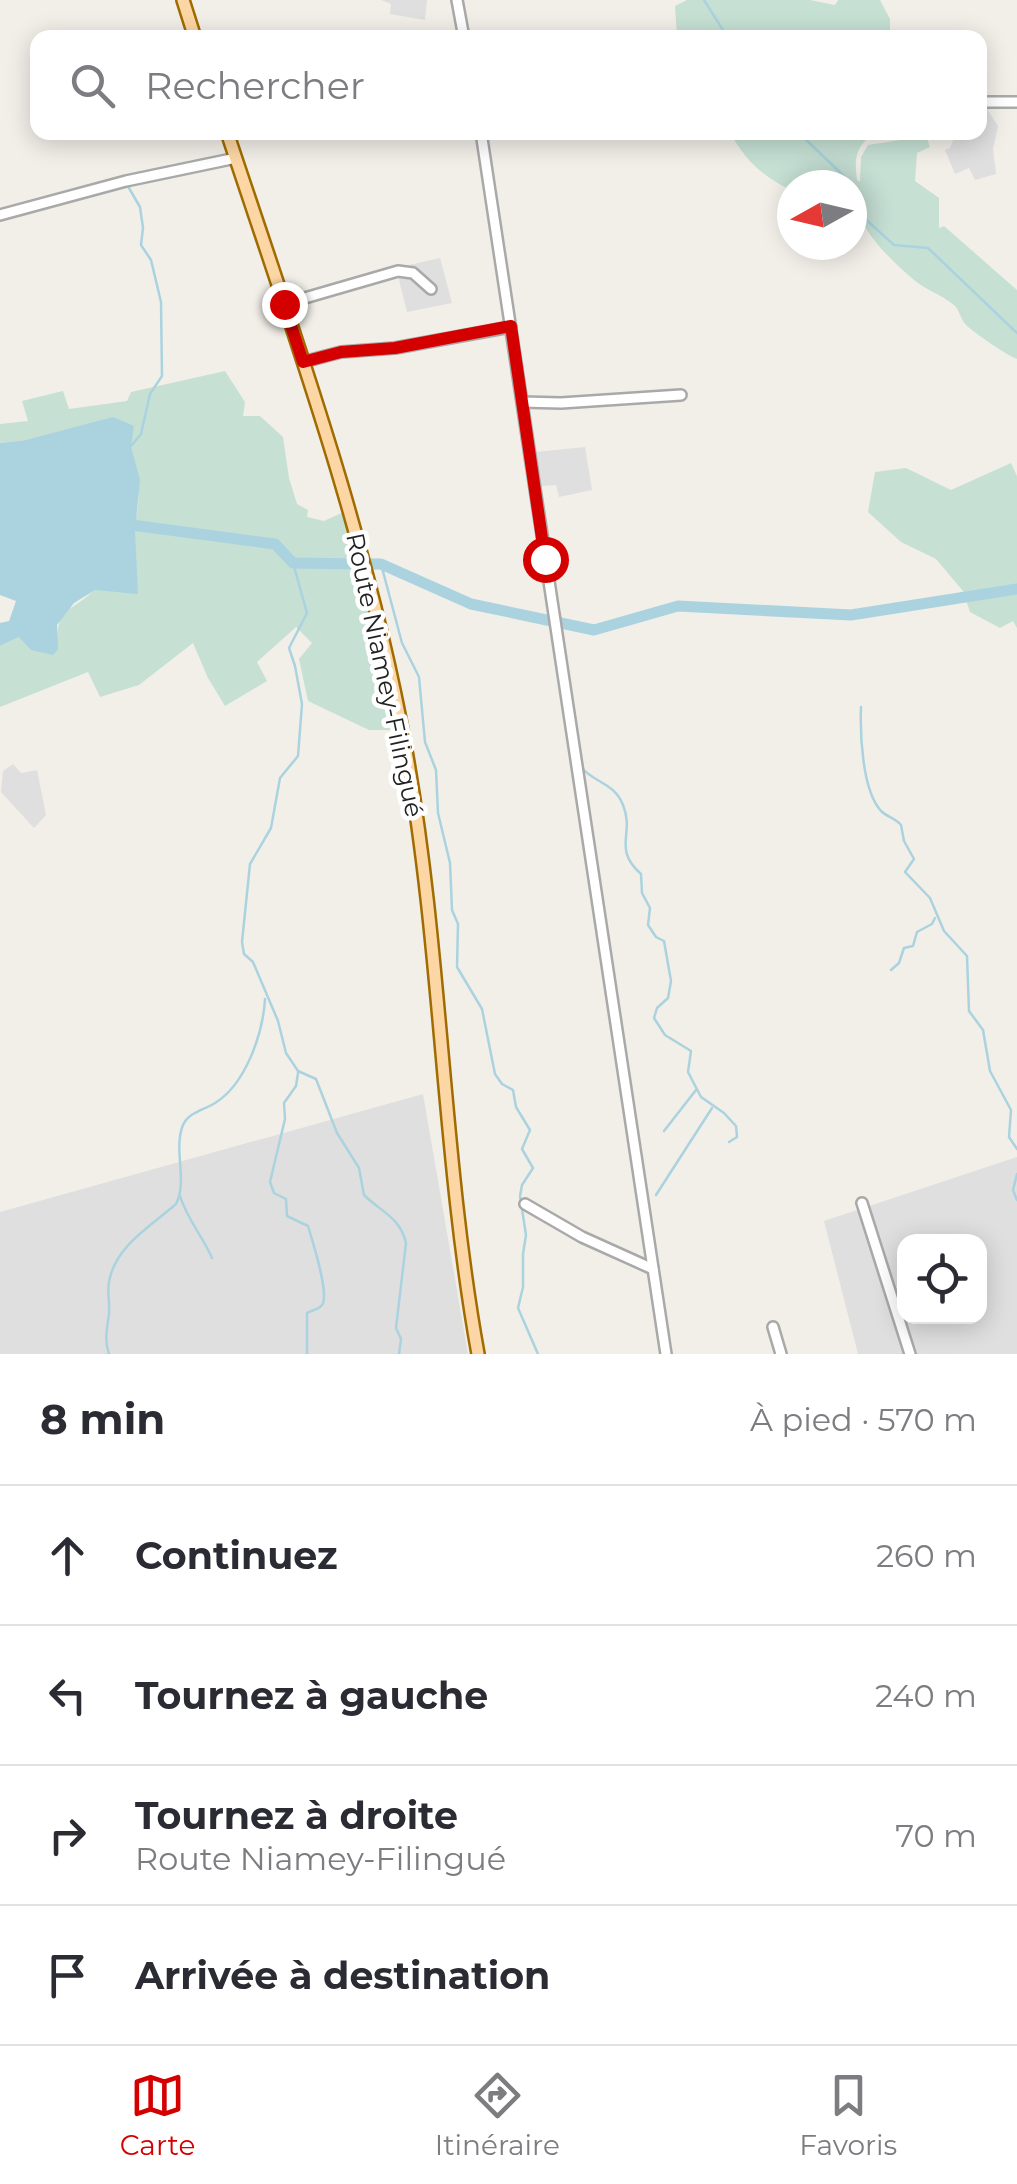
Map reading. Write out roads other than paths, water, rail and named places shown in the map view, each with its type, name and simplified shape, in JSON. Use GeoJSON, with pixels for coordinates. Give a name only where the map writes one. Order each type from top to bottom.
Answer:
{"type":"FeatureCollection","features":[{"type":"Feature","properties":{"kind":"main road"},"geometry":{"type":"LineString","coordinates":[[183,0],[192,30]]}},
{"type":"Feature","properties":{"kind":"main road","name":"Route Niamey-Filingué"},"geometry":{"type":"LineString","coordinates":[[230,140],[361,547],[406,751],[430,944],[460,1252],[478,1354]]}},
{"type":"Feature","properties":{"kind":"street"},"geometry":{"type":"LineString","coordinates":[[458,0],[463,30]]}},
{"type":"Feature","properties":{"kind":"street"},"geometry":{"type":"LineString","coordinates":[[987,102],[1017,102]]}},
{"type":"Feature","properties":{"kind":"street"},"geometry":{"type":"LineString","coordinates":[[482,140],[666,1354]]}},
{"type":"Feature","properties":{"kind":"street"},"geometry":{"type":"LineString","coordinates":[[0,215],[236,158]]}},
{"type":"Feature","properties":{"kind":"street"},"geometry":{"type":"LineString","coordinates":[[284,304],[398,270],[413,272],[431,289]]}},
{"type":"Feature","properties":{"kind":"street"},"geometry":{"type":"LineString","coordinates":[[303,362],[341,352],[395,348],[511,326]]}},
{"type":"Feature","properties":{"kind":"street"},"geometry":{"type":"LineString","coordinates":[[522,402],[681,395]]}},
{"type":"Feature","properties":{"kind":"street"},"geometry":{"type":"LineString","coordinates":[[862,1203],[910,1354]]}},
{"type":"Feature","properties":{"kind":"street"},"geometry":{"type":"LineString","coordinates":[[524,1204],[582,1237],[653,1269]]}},
{"type":"Feature","properties":{"kind":"street"},"geometry":{"type":"LineString","coordinates":[[772,1327],[781,1354]]}},
{"type":"Feature","properties":{"kind":"water"},"geometry":{"type":"Polygon","coordinates":[[[113,417],[134,426],[131,446],[140,480],[135,532],[138,594],[95,590],[74,603],[57,625],[58,649],[53,655],[31,650],[19,637],[0,646],[0,623],[9,621],[16,601],[0,595],[0,443],[113,417]]]}},
{"type":"Feature","properties":{"kind":"waterway"},"geometry":{"type":"LineString","coordinates":[[704,0],[723,30]]}},
{"type":"Feature","properties":{"kind":"waterway"},"geometry":{"type":"LineString","coordinates":[[806,140],[837,170]]}},
{"type":"Feature","properties":{"kind":"waterway"},"geometry":{"type":"LineString","coordinates":[[129,188],[140,207],[141,245],[151,260],[161,302],[162,376],[150,394],[141,434],[131,446]]}},
{"type":"Feature","properties":{"kind":"waterway"},"geometry":{"type":"LineString","coordinates":[[867,221],[894,245],[928,248],[1017,333]]}},
{"type":"Feature","properties":{"kind":"waterway"},"geometry":{"type":"LineString","coordinates":[[124,524],[275,544],[293,563],[360,564]]}},
{"type":"Feature","properties":{"kind":"waterway"},"geometry":{"type":"LineString","coordinates":[[293,563],[307,613],[289,648],[302,704],[298,756],[280,778],[271,828],[250,864],[242,942],[244,954],[253,962],[278,1021],[286,1053],[298,1071],[316,1079],[337,1133],[359,1168],[364,1195],[395,1221],[403,1234],[406,1243],[396,1328],[401,1339],[399,1354]]}},
{"type":"Feature","properties":{"kind":"waterway"},"geometry":{"type":"LineString","coordinates":[[371,564],[381,564],[471,604],[594,630],[678,606],[851,615],[1017,589]]}},
{"type":"Feature","properties":{"kind":"waterway"},"geometry":{"type":"LineString","coordinates":[[381,564],[402,643],[419,677],[425,742],[436,770],[438,813],[450,863],[452,910],[458,924],[457,967],[482,1009],[495,1074],[513,1090],[516,1107],[530,1130],[522,1149],[533,1168],[520,1196],[526,1235],[518,1308],[538,1354]]}},
{"type":"Feature","properties":{"kind":"waterway"},"geometry":{"type":"LineString","coordinates":[[861,707],[862,746],[870,790],[881,811],[901,825],[914,859],[905,872],[930,898],[944,931],[967,956],[969,1011],[983,1030],[990,1071],[1011,1110],[1009,1137],[1017,1149]]}},
{"type":"Feature","properties":{"kind":"waterway"},"geometry":{"type":"LineString","coordinates":[[581,767],[615,792],[623,805],[628,856],[641,874],[642,893],[650,908],[648,925],[664,941],[671,981],[668,998],[657,1008],[654,1018],[665,1035],[691,1051],[688,1072],[701,1097],[736,1126],[737,1137],[729,1142]]}},
{"type":"Feature","properties":{"kind":"waterway"},"geometry":{"type":"LineString","coordinates":[[891,970],[899,963],[904,948],[913,946],[917,932],[935,918]]}},
{"type":"Feature","properties":{"kind":"waterway"},"geometry":{"type":"LineString","coordinates":[[109,1354],[108,1286],[113,1269],[126,1247],[176,1204],[181,1185],[179,1144],[183,1125],[236,1084],[251,1057],[265,999]]}},
{"type":"Feature","properties":{"kind":"waterway"},"geometry":{"type":"LineString","coordinates":[[298,1073],[296,1086],[284,1103],[285,1119],[270,1182],[274,1193],[286,1199],[287,1216],[308,1226],[322,1279],[322,1305],[307,1313],[307,1354]]}},
{"type":"Feature","properties":{"kind":"waterway"},"geometry":{"type":"LineString","coordinates":[[664,1131],[696,1090]]}},
{"type":"Feature","properties":{"kind":"waterway"},"geometry":{"type":"LineString","coordinates":[[656,1195],[712,1108]]}},
{"type":"Feature","properties":{"kind":"waterway"},"geometry":{"type":"LineString","coordinates":[[1017,1174],[1013,1190],[1017,1200]]}},
{"type":"Feature","properties":{"kind":"waterway"},"geometry":{"type":"LineString","coordinates":[[180,1196],[212,1258]]}}]}
